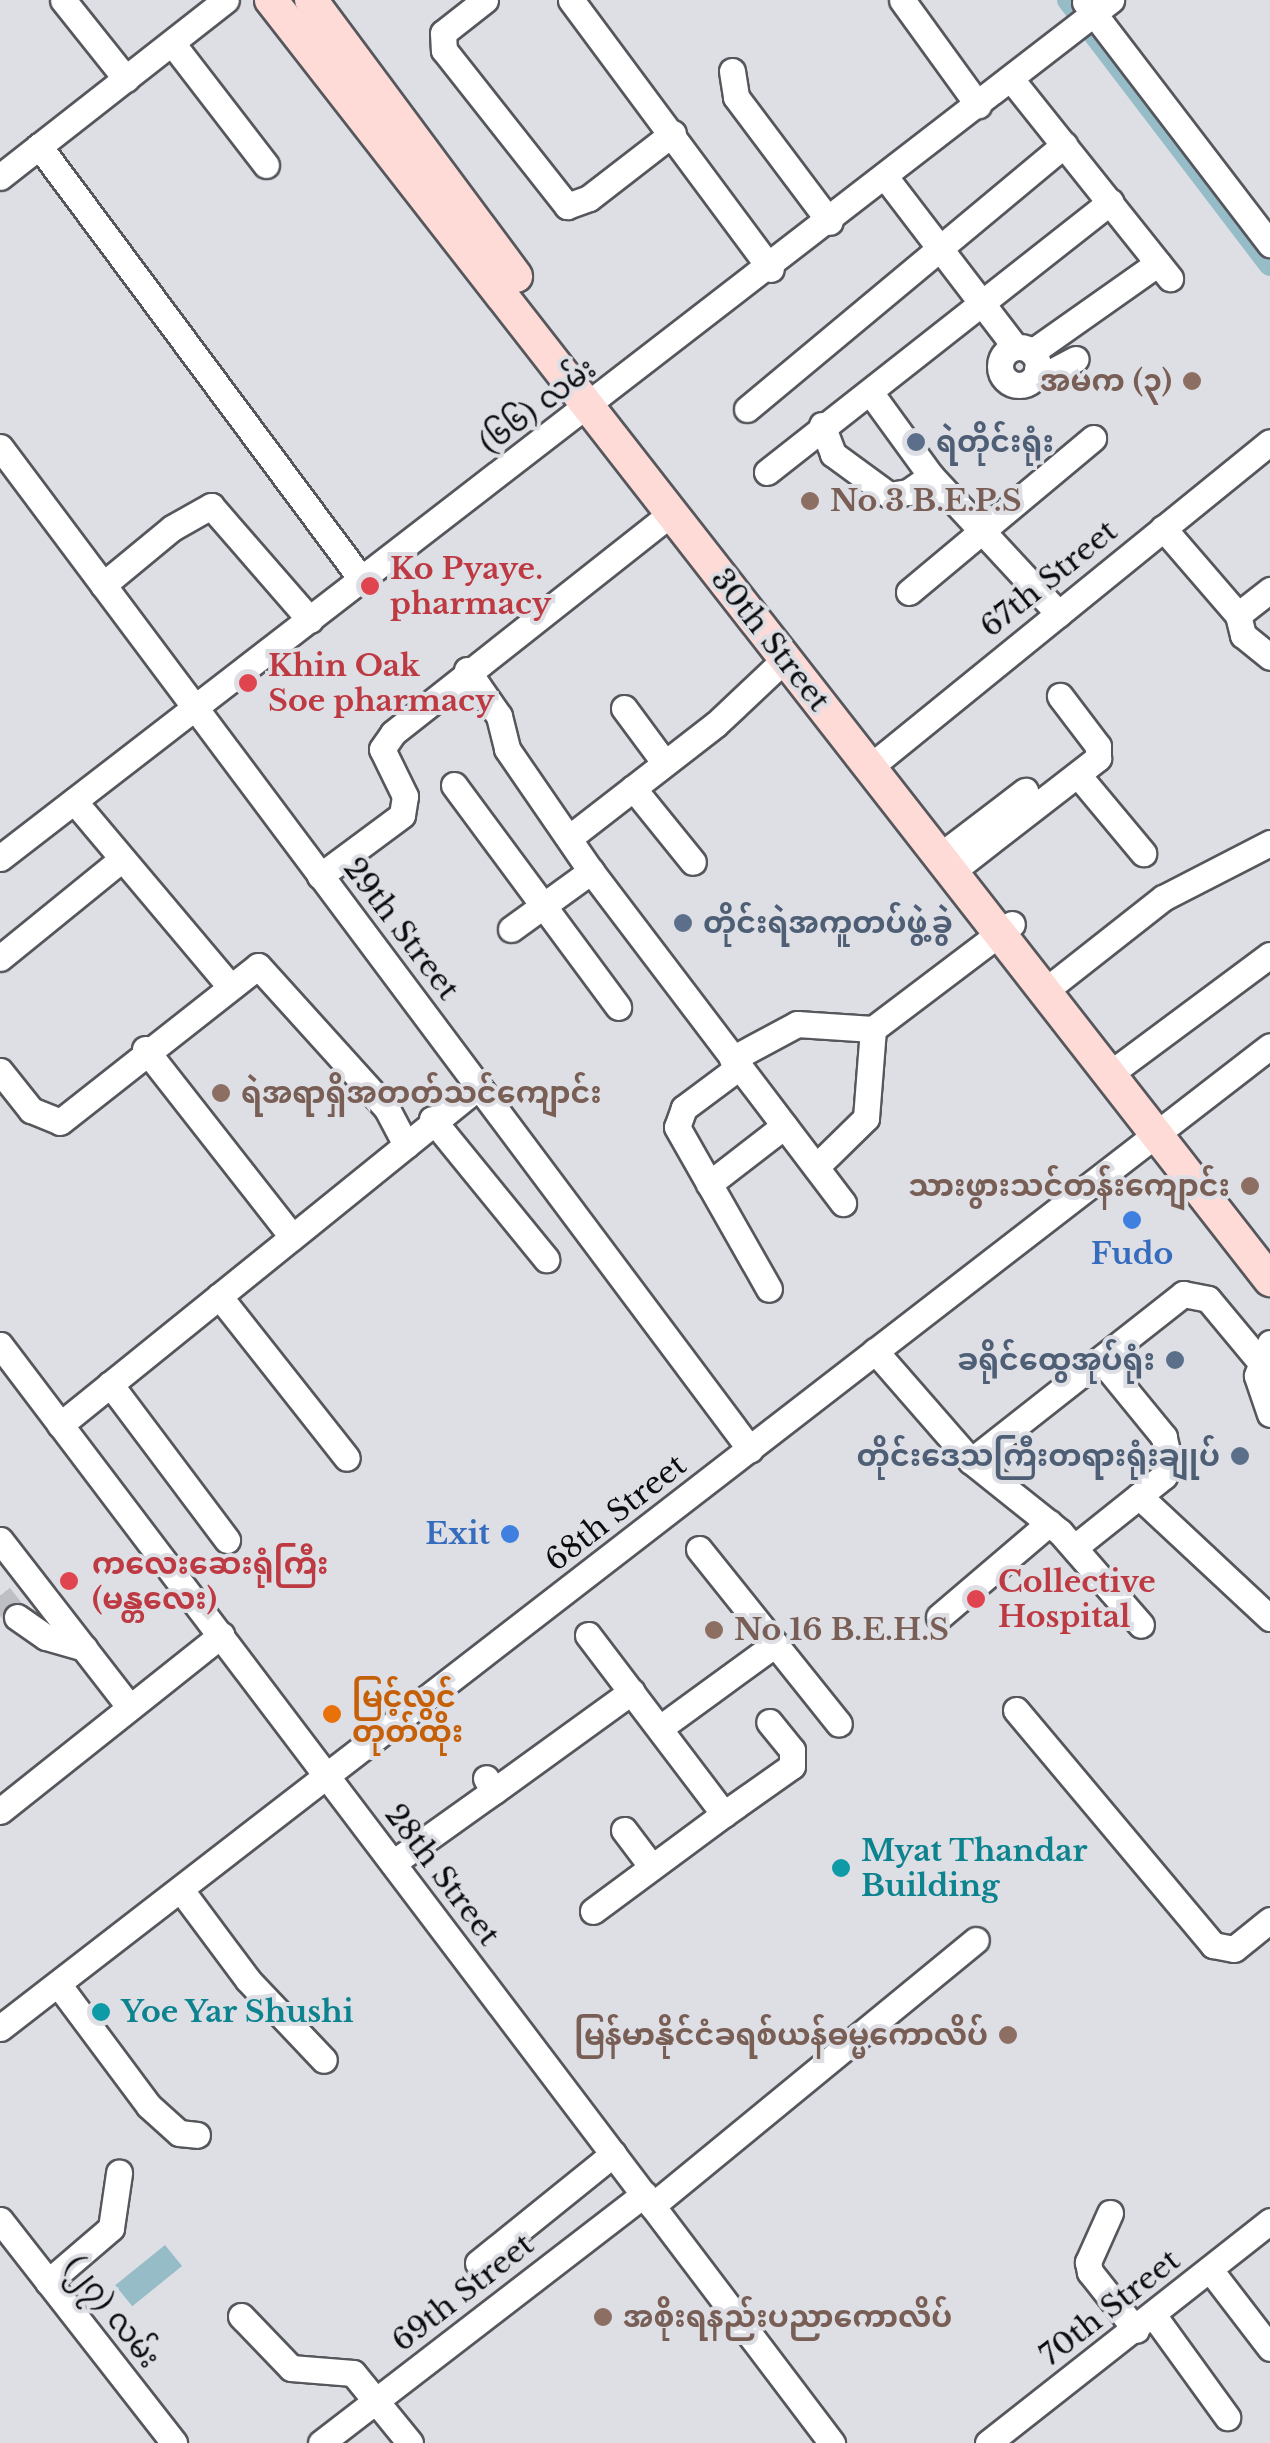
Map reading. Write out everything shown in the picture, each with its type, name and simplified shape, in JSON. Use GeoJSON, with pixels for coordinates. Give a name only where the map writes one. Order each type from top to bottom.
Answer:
{"type":"FeatureCollection","features":[{"type":"Feature","properties":{"kind":"main road","name":"30th Street"},"geometry":{"type":"LineString","coordinates":[[271,0],[425,174]]}},
{"type":"Feature","properties":{"kind":"main road","name":"30th Street"},"geometry":{"type":"LineString","coordinates":[[311,0],[425,174],[598,401],[1161,1132],[1259,1243],[1270,1280]]}},
{"type":"Feature","properties":{"kind":"main road","name":"30th Street"},"geometry":{"type":"LineString","coordinates":[[598,401],[673,512],[784,660],[958,854],[1006,928]]}},
{"type":"Feature","properties":{"kind":"main road","name":"30th Street"},"geometry":{"type":"LineString","coordinates":[[1050,987],[1119,1068],[1161,1132]]}},
{"type":"Feature","properties":{"kind":"street"},"geometry":{"type":"LineString","coordinates":[[63,0],[126,79]]}},
{"type":"Feature","properties":{"kind":"street"},"geometry":{"type":"LineString","coordinates":[[0,177],[226,0]]}},
{"type":"Feature","properties":{"kind":"street"},"geometry":{"type":"LineString","coordinates":[[485,0],[443,33],[444,50],[567,206],[590,198],[672,133]]}},
{"type":"Feature","properties":{"kind":"street"},"geometry":{"type":"LineString","coordinates":[[571,0],[771,269]]}},
{"type":"Feature","properties":{"kind":"street"},"geometry":{"type":"LineString","coordinates":[[902,0],[978,105]]}},
{"type":"Feature","properties":{"kind":"street"},"geometry":{"type":"LineString","coordinates":[[1086,15],[1270,244]]}},
{"type":"Feature","properties":{"kind":"street","name":"(၆၆) လမ်း"},"geometry":{"type":"LineString","coordinates":[[0,858],[771,269],[1086,15]]}},
{"type":"Feature","properties":{"kind":"street"},"geometry":{"type":"LineString","coordinates":[[172,43],[266,164]]}},
{"type":"Feature","properties":{"kind":"street"},"geometry":{"type":"LineString","coordinates":[[732,71],[736,97],[830,222]]}},
{"type":"Feature","properties":{"kind":"street"},"geometry":{"type":"LineString","coordinates":[[1011,79],[1164,270],[1028,356]]}},
{"type":"Feature","properties":{"kind":"street"},"geometry":{"type":"LineString","coordinates":[[747,409],[1064,145]]}},
{"type":"Feature","properties":{"kind":"street"},"geometry":{"type":"LineString","coordinates":[[39,146],[362,580]]}},
{"type":"Feature","properties":{"kind":"street"},"geometry":{"type":"LineString","coordinates":[[886,178],[1028,356],[1049,373],[1075,359]]}},
{"type":"Feature","properties":{"kind":"street"},"geometry":{"type":"LineString","coordinates":[[766,472],[1110,202]]}},
{"type":"Feature","properties":{"kind":"street"},"geometry":{"type":"LineString","coordinates":[[870,392],[931,476],[984,528],[1059,614]]}},
{"type":"Feature","properties":{"kind":"street"},"geometry":{"type":"LineString","coordinates":[[822,426],[833,454],[889,495],[908,492],[931,476]]}},
{"type":"Feature","properties":{"kind":"street"},"geometry":{"type":"LineString","coordinates":[[908,592],[1093,438]]}},
{"type":"Feature","properties":{"kind":"street","name":"67th Street"},"geometry":{"type":"LineString","coordinates":[[876,762],[1270,442]]}},
{"type":"Feature","properties":{"kind":"street","name":"29th Street"},"geometry":{"type":"LineString","coordinates":[[0,448],[750,1450]]}},
{"type":"Feature","properties":{"kind":"street"},"geometry":{"type":"LineString","coordinates":[[104,586],[155,540],[211,506],[310,620]]}},
{"type":"Feature","properties":{"kind":"street"},"geometry":{"type":"LineString","coordinates":[[320,876],[402,814],[405,796],[382,748],[468,670],[673,512]]}},
{"type":"Feature","properties":{"kind":"street"},"geometry":{"type":"LineString","coordinates":[[1163,528],[1238,615],[1244,635],[1270,657]]}},
{"type":"Feature","properties":{"kind":"street"},"geometry":{"type":"LineString","coordinates":[[1238,615],[1270,590]]}},
{"type":"Feature","properties":{"kind":"street"},"geometry":{"type":"LineString","coordinates":[[569,838],[784,660]]}},
{"type":"Feature","properties":{"kind":"street"},"geometry":{"type":"LineString","coordinates":[[468,670],[499,716],[506,749],[590,871],[843,1202]]}},
{"type":"Feature","properties":{"kind":"street"},"geometry":{"type":"LineString","coordinates":[[958,854],[1078,774],[1100,751],[1060,696]]}},
{"type":"Feature","properties":{"kind":"street"},"geometry":{"type":"LineString","coordinates":[[624,708],[664,762]]}},
{"type":"Feature","properties":{"kind":"street"},"geometry":{"type":"LineString","coordinates":[[1078,774],[1143,854]]}},
{"type":"Feature","properties":{"kind":"street"},"geometry":{"type":"LineString","coordinates":[[454,785],[618,1007]]}},
{"type":"Feature","properties":{"kind":"street"},"geometry":{"type":"LineString","coordinates":[[633,788],[692,862]]}},
{"type":"Feature","properties":{"kind":"street"},"geometry":{"type":"LineString","coordinates":[[958,854],[1024,791]]}},
{"type":"Feature","properties":{"kind":"street"},"geometry":{"type":"LineString","coordinates":[[74,801],[228,985]]}},
{"type":"Feature","properties":{"kind":"street"},"geometry":{"type":"LineString","coordinates":[[1050,987],[1163,898],[1270,843]]}},
{"type":"Feature","properties":{"kind":"street"},"geometry":{"type":"LineString","coordinates":[[0,958],[122,858]]}},
{"type":"Feature","properties":{"kind":"street"},"geometry":{"type":"LineString","coordinates":[[511,929],[590,871]]}},
{"type":"Feature","properties":{"kind":"street"},"geometry":{"type":"LineString","coordinates":[[769,1290],[676,1118],[736,1063],[797,1024],[873,1028],[1006,928]]}},
{"type":"Feature","properties":{"kind":"street"},"geometry":{"type":"LineString","coordinates":[[1119,1068],[1270,955]]}},
{"type":"Feature","properties":{"kind":"street"},"geometry":{"type":"LineString","coordinates":[[0,1071],[31,1110],[60,1122],[145,1049],[250,968],[264,970],[387,1109],[406,1145]]}},
{"type":"Feature","properties":{"kind":"street"},"geometry":{"type":"LineString","coordinates":[[816,1167],[866,1118],[873,1028]]}},
{"type":"Feature","properties":{"kind":"street","name":"68th Street"},"geometry":{"type":"LineString","coordinates":[[0,2028],[1270,1046]]}},
{"type":"Feature","properties":{"kind":"street"},"geometry":{"type":"LineString","coordinates":[[145,1049],[290,1234]]}},
{"type":"Feature","properties":{"kind":"street"},"geometry":{"type":"LineString","coordinates":[[60,1424],[290,1234],[406,1145],[432,1119],[478,1087]]}},
{"type":"Feature","properties":{"kind":"street"},"geometry":{"type":"LineString","coordinates":[[432,1119],[546,1259]]}},
{"type":"Feature","properties":{"kind":"street"},"geometry":{"type":"LineString","coordinates":[[709,1184],[784,1126]]}},
{"type":"Feature","properties":{"kind":"street"},"geometry":{"type":"LineString","coordinates":[[971,1461],[1182,1294],[1195,1292],[1208,1299],[1264,1351],[1270,1414]]}},
{"type":"Feature","properties":{"kind":"street"},"geometry":{"type":"LineString","coordinates":[[219,1296],[348,1458]]}},
{"type":"Feature","properties":{"kind":"street","name":"28th Street"},"geometry":{"type":"LineString","coordinates":[[0,1346],[832,2443]]}},
{"type":"Feature","properties":{"kind":"street"},"geometry":{"type":"LineString","coordinates":[[874,1352],[971,1461],[1075,1547],[1141,1624]]}},
{"type":"Feature","properties":{"kind":"street"},"geometry":{"type":"LineString","coordinates":[[1075,1547],[1164,1476],[1170,1447],[1101,1360]]}},
{"type":"Feature","properties":{"kind":"street"},"geometry":{"type":"LineString","coordinates":[[110,1384],[227,1540]]}},
{"type":"Feature","properties":{"kind":"street"},"geometry":{"type":"LineString","coordinates":[[1140,1496],[1270,1618]]}},
{"type":"Feature","properties":{"kind":"street"},"geometry":{"type":"LineString","coordinates":[[939,1617],[1048,1522]]}},
{"type":"Feature","properties":{"kind":"street"},"geometry":{"type":"LineString","coordinates":[[0,1540],[128,1705]]}},
{"type":"Feature","properties":{"kind":"street"},"geometry":{"type":"LineString","coordinates":[[699,1549],[839,1724]]}},
{"type":"Feature","properties":{"kind":"street"},"geometry":{"type":"LineString","coordinates":[[17,1617],[46,1637],[84,1648]]}},
{"type":"Feature","properties":{"kind":"street"},"geometry":{"type":"LineString","coordinates":[[0,1811],[128,1705],[221,1635]]}},
{"type":"Feature","properties":{"kind":"street"},"geometry":{"type":"LineString","coordinates":[[588,1635],[724,1814]]}},
{"type":"Feature","properties":{"kind":"street"},"geometry":{"type":"LineString","coordinates":[[660,1728],[775,1644]]}},
{"type":"Feature","properties":{"kind":"street"},"geometry":{"type":"LineString","coordinates":[[393,1864],[490,1784],[632,1691]]}},
{"type":"Feature","properties":{"kind":"street"},"geometry":{"type":"LineString","coordinates":[[1016,1710],[1213,1944],[1234,1948],[1270,1920]]}},
{"type":"Feature","properties":{"kind":"street"},"geometry":{"type":"LineString","coordinates":[[593,1911],[792,1766],[792,1750],[769,1722]]}},
{"type":"Feature","properties":{"kind":"street"},"geometry":{"type":"LineString","coordinates":[[624,1830],[652,1867]]}},
{"type":"Feature","properties":{"kind":"street"},"geometry":{"type":"LineString","coordinates":[[182,1890],[248,1980],[324,2060]]}},
{"type":"Feature","properties":{"kind":"street","name":"69th Street"},"geometry":{"type":"LineString","coordinates":[[321,2443],[648,2200],[976,1940]]}},
{"type":"Feature","properties":{"kind":"street"},"geometry":{"type":"LineString","coordinates":[[58,1984],[149,2106],[178,2134],[198,2135]]}},
{"type":"Feature","properties":{"kind":"street"},"geometry":{"type":"LineString","coordinates":[[478,2263],[613,2154]]}},
{"type":"Feature","properties":{"kind":"street"},"geometry":{"type":"LineString","coordinates":[[48,2282],[110,2228],[119,2173]]}},
{"type":"Feature","properties":{"kind":"street"},"geometry":{"type":"LineString","coordinates":[[1110,2213],[1088,2262],[1090,2272],[1145,2323],[1227,2416]]}},
{"type":"Feature","properties":{"kind":"street","name":"(၂၇) လမ်း"},"geometry":{"type":"LineString","coordinates":[[0,2220],[174,2443]]}},
{"type":"Feature","properties":{"kind":"street","name":"70th Street"},"geometry":{"type":"LineString","coordinates":[[988,2443],[1212,2271],[1270,2221]]}},
{"type":"Feature","properties":{"kind":"street"},"geometry":{"type":"LineString","coordinates":[[1212,2271],[1270,2348]]}},
{"type":"Feature","properties":{"kind":"street"},"geometry":{"type":"LineString","coordinates":[[241,2316],[291,2368],[352,2374],[410,2443]]}},
{"type":"Feature","properties":{"kind":"water"},"geometry":{"type":"Polygon","coordinates":[[[165,2245],[182,2266],[132,2306],[115,2285],[165,2245]]]}},
{"type":"Feature","properties":{"kind":"waterway"},"geometry":{"type":"LineString","coordinates":[[1068,0],[1270,265]]}},
{"type":"Feature","properties":{"kind":"tunnel"},"geometry":{"type":"LineString","coordinates":[[0,1595],[17,1617]]}},
{"type":"Feature","properties":{"kind":"place","name":"အမက (၃)"},"geometry":{"type":"Point","coordinates":[1192,381]}},
{"type":"Feature","properties":{"kind":"place","name":"ရဲတိုင်းရုံး"},"geometry":{"type":"Point","coordinates":[916,442]}},
{"type":"Feature","properties":{"kind":"place","name":"No 3 B.E.P.S"},"geometry":{"type":"Point","coordinates":[810,501]}},
{"type":"Feature","properties":{"kind":"place","name":"Ko Pyaye. pharmacy"},"geometry":{"type":"Point","coordinates":[370,586]}},
{"type":"Feature","properties":{"kind":"place","name":"Khin Oak Soe pharmacy"},"geometry":{"type":"Point","coordinates":[248,683]}},
{"type":"Feature","properties":{"kind":"place","name":"တိုင်းရဲအကူတပ်ဖွဲ့ခွဲ"},"geometry":{"type":"Point","coordinates":[683,923]}},
{"type":"Feature","properties":{"kind":"place","name":"ရဲအရာရှိအတတ်သင်ကျောင်း"},"geometry":{"type":"Point","coordinates":[221,1093]}},
{"type":"Feature","properties":{"kind":"place","name":"သားဖွားသင်တန်းကျောင်း"},"geometry":{"type":"Point","coordinates":[1250,1186]}},
{"type":"Feature","properties":{"kind":"place","name":"Fudo"},"geometry":{"type":"Point","coordinates":[1132,1220]}},
{"type":"Feature","properties":{"kind":"place","name":"ခရိုင်ထွေအုပ်ရုံး"},"geometry":{"type":"Point","coordinates":[1175,1360]}},
{"type":"Feature","properties":{"kind":"place","name":"တိုင်းဒေသကြီးတရားရုံးချုပ်"},"geometry":{"type":"Point","coordinates":[1240,1456]}},
{"type":"Feature","properties":{"kind":"place","name":"Exit"},"geometry":{"type":"Point","coordinates":[510,1534]}},
{"type":"Feature","properties":{"kind":"place","name":"ကလေးဆေးရုံကြီး (မန္တလေး)"},"geometry":{"type":"Point","coordinates":[69,1581]}},
{"type":"Feature","properties":{"kind":"place","name":"Collective Hospital"},"geometry":{"type":"Point","coordinates":[976,1599]}},
{"type":"Feature","properties":{"kind":"place","name":"No 16 B.E.H.S"},"geometry":{"type":"Point","coordinates":[714,1630]}},
{"type":"Feature","properties":{"kind":"place","name":"မြင့်လွင် တုတ်ထိုး"},"geometry":{"type":"Point","coordinates":[332,1714]}},
{"type":"Feature","properties":{"kind":"place","name":"Myat Thandar Building"},"geometry":{"type":"Point","coordinates":[841,1868]}},
{"type":"Feature","properties":{"kind":"place","name":"Yoe Yar Shushi"},"geometry":{"type":"Point","coordinates":[101,2012]}},
{"type":"Feature","properties":{"kind":"place","name":"မြန်မာနိုင်ငံခရစ်ယန်ဓမ္မကောလိပ်"},"geometry":{"type":"Point","coordinates":[1008,2035]}},
{"type":"Feature","properties":{"kind":"place","name":"အစိုးရနည်းပညာကောလိပ်"},"geometry":{"type":"Point","coordinates":[603,2317]}}]}
